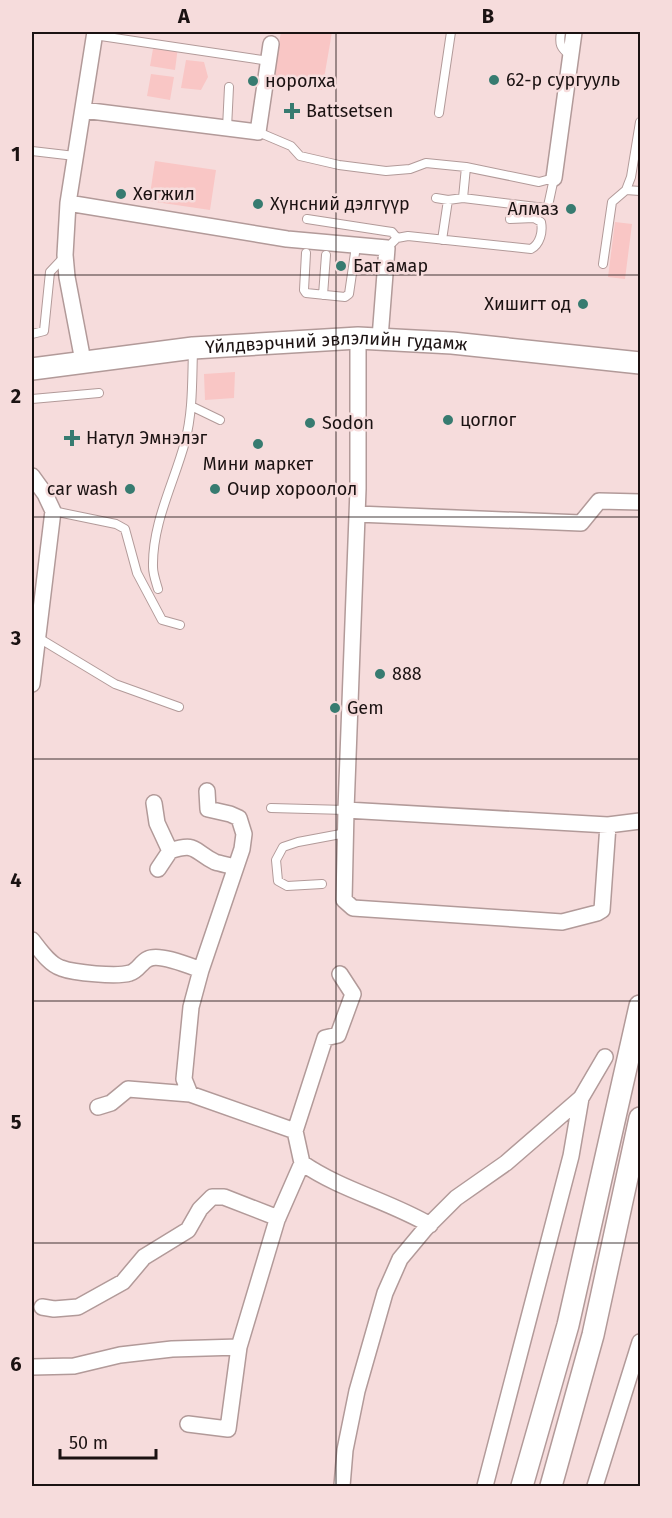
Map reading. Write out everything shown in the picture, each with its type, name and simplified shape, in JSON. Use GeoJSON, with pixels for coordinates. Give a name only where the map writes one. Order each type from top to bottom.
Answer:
{"type":"FeatureCollection","features":[{"type":"Feature","properties":{"kind":"main road","name":"Үйлдвэрчний эвлэлийн гудамж"},"geometry":{"type":"LineString","coordinates":[[32,369],[193,348],[358,338],[452,343],[640,363]]}},
{"type":"Feature","properties":{"kind":"main road"},"geometry":{"type":"LineString","coordinates":[[522,1486],[568,1325],[640,1006]]}},
{"type":"Feature","properties":{"kind":"main road"},"geometry":{"type":"LineString","coordinates":[[551,1486],[593,1335],[640,1118]]}},
{"type":"Feature","properties":{"kind":"street"},"geometry":{"type":"LineString","coordinates":[[554,178],[574,32]]}},
{"type":"Feature","properties":{"kind":"street"},"geometry":{"type":"LineString","coordinates":[[83,361],[70,299],[65,255],[68,203],[94,33]]}},
{"type":"Feature","properties":{"kind":"street"},"geometry":{"type":"LineString","coordinates":[[83,111],[258,132],[271,44]]}},
{"type":"Feature","properties":{"kind":"street"},"geometry":{"type":"LineString","coordinates":[[68,203],[287,239],[356,246],[392,243],[380,338]]}},
{"type":"Feature","properties":{"kind":"street"},"geometry":{"type":"LineString","coordinates":[[358,338],[360,386],[357,514],[344,900],[353,909],[562,922],[597,913],[602,910],[608,825]]}},
{"type":"Feature","properties":{"kind":"street"},"geometry":{"type":"LineString","coordinates":[[32,476],[45,494],[53,511],[32,684]]}},
{"type":"Feature","properties":{"kind":"street"},"geometry":{"type":"LineString","coordinates":[[357,514],[581,523],[599,501],[640,502]]}},
{"type":"Feature","properties":{"kind":"street"},"geometry":{"type":"LineString","coordinates":[[190,1094],[184,1078],[191,1007],[201,970],[242,849],[244,834],[238,818],[208,809],[207,791]]}},
{"type":"Feature","properties":{"kind":"street"},"geometry":{"type":"LineString","coordinates":[[154,803],[157,823],[170,851]]}},
{"type":"Feature","properties":{"kind":"street"},"geometry":{"type":"LineString","coordinates":[[346,810],[608,825],[640,821]]}},
{"type":"Feature","properties":{"kind":"street"},"geometry":{"type":"LineString","coordinates":[[158,869],[170,851],[184,846],[197,849],[215,861],[235,867]]}},
{"type":"Feature","properties":{"kind":"street"},"geometry":{"type":"LineString","coordinates":[[32,940],[46,958],[61,968],[101,975],[120,975],[132,973],[148,959],[158,958],[201,970]]}},
{"type":"Feature","properties":{"kind":"street"},"geometry":{"type":"LineString","coordinates":[[188,1424],[228,1429],[239,1347],[278,1218],[302,1163],[295,1131],[325,1038],[338,1035],[352,994],[340,974]]}},
{"type":"Feature","properties":{"kind":"street"},"geometry":{"type":"LineString","coordinates":[[342,1486],[345,1450],[355,1401],[385,1293],[399,1259],[456,1198],[506,1163],[581,1098],[605,1057]]}},
{"type":"Feature","properties":{"kind":"street"},"geometry":{"type":"LineString","coordinates":[[98,1107],[111,1103],[128,1089],[190,1094],[295,1131]]}},
{"type":"Feature","properties":{"kind":"street"},"geometry":{"type":"LineString","coordinates":[[484,1486],[571,1156],[581,1098]]}},
{"type":"Feature","properties":{"kind":"street"},"geometry":{"type":"LineString","coordinates":[[302,1163],[315,1172],[365,1196],[409,1213],[430,1225]]}},
{"type":"Feature","properties":{"kind":"street"},"geometry":{"type":"LineString","coordinates":[[42,1307],[54,1310],[78,1307],[123,1282],[144,1257],[188,1230],[200,1209],[212,1197],[224,1197],[278,1218]]}},
{"type":"Feature","properties":{"kind":"street"},"geometry":{"type":"LineString","coordinates":[[601,1486],[640,1342]]}},
{"type":"Feature","properties":{"kind":"street"},"geometry":{"type":"LineString","coordinates":[[32,1368],[74,1366],[120,1355],[172,1349],[239,1347]]}},
{"type":"Feature","properties":{"kind":"lane"},"geometry":{"type":"LineString","coordinates":[[439,113],[451,32]]}},
{"type":"Feature","properties":{"kind":"lane"},"geometry":{"type":"LineString","coordinates":[[561,32],[561,49],[571,56]]}},
{"type":"Feature","properties":{"kind":"lane"},"geometry":{"type":"LineString","coordinates":[[94,33],[269,60]]}},
{"type":"Feature","properties":{"kind":"lane"},"geometry":{"type":"LineString","coordinates":[[227,128],[229,87]]}},
{"type":"Feature","properties":{"kind":"lane"},"geometry":{"type":"LineString","coordinates":[[603,264],[612,202],[626,190],[631,177],[640,122]]}},
{"type":"Feature","properties":{"kind":"lane"},"geometry":{"type":"LineString","coordinates":[[258,132],[291,146],[300,156],[339,165],[386,171],[410,169],[426,163],[466,167],[539,182],[554,178],[548,206],[545,208],[463,198],[448,200],[436,198]]}},
{"type":"Feature","properties":{"kind":"lane"},"geometry":{"type":"LineString","coordinates":[[32,151],[75,156]]}},
{"type":"Feature","properties":{"kind":"lane"},"geometry":{"type":"LineString","coordinates":[[463,198],[466,167]]}},
{"type":"Feature","properties":{"kind":"lane"},"geometry":{"type":"LineString","coordinates":[[626,190],[640,191]]}},
{"type":"Feature","properties":{"kind":"lane"},"geometry":{"type":"LineString","coordinates":[[442,240],[448,200]]}},
{"type":"Feature","properties":{"kind":"lane"},"geometry":{"type":"LineString","coordinates":[[306,219],[392,232],[392,243],[408,236],[531,249],[537,246],[543,229],[541,222],[534,218],[510,219]]}},
{"type":"Feature","properties":{"kind":"lane"},"geometry":{"type":"LineString","coordinates":[[306,253],[304,290],[306,293],[345,297],[349,294],[356,246]]}},
{"type":"Feature","properties":{"kind":"lane"},"geometry":{"type":"LineString","coordinates":[[32,334],[44,331],[50,272],[65,255]]}},
{"type":"Feature","properties":{"kind":"lane"},"geometry":{"type":"LineString","coordinates":[[324,295],[326,255]]}},
{"type":"Feature","properties":{"kind":"lane"},"geometry":{"type":"LineString","coordinates":[[158,589],[152,569],[153,551],[163,507],[186,440],[191,406],[193,348]]}},
{"type":"Feature","properties":{"kind":"lane"},"geometry":{"type":"LineString","coordinates":[[32,399],[99,393]]}},
{"type":"Feature","properties":{"kind":"lane"},"geometry":{"type":"LineString","coordinates":[[191,406],[220,420]]}},
{"type":"Feature","properties":{"kind":"lane"},"geometry":{"type":"LineString","coordinates":[[53,511],[116,524],[125,530],[137,573],[162,620],[180,625]]}},
{"type":"Feature","properties":{"kind":"lane"},"geometry":{"type":"LineString","coordinates":[[37,637],[115,684],[179,707]]}},
{"type":"Feature","properties":{"kind":"lane"},"geometry":{"type":"LineString","coordinates":[[271,808],[346,810]]}},
{"type":"Feature","properties":{"kind":"lane"},"geometry":{"type":"LineString","coordinates":[[322,884],[287,886],[278,881],[276,860],[283,847],[346,833]]}},
{"type":"Feature","properties":{"kind":"shaded area"},"geometry":{"type":"Polygon","coordinates":[[[281,32],[332,32],[322,90],[272,81],[281,32]]]}},
{"type":"Feature","properties":{"kind":"shaded area"},"geometry":{"type":"Polygon","coordinates":[[[154,43],[178,47],[175,70],[150,66],[154,43]]]}},
{"type":"Feature","properties":{"kind":"shaded area"},"geometry":{"type":"Polygon","coordinates":[[[186,60],[204,62],[208,77],[201,90],[181,88],[186,60]]]}},
{"type":"Feature","properties":{"kind":"shaded area"},"geometry":{"type":"Polygon","coordinates":[[[151,74],[174,77],[170,100],[147,96],[151,74]]]}},
{"type":"Feature","properties":{"kind":"shaded area"},"geometry":{"type":"Polygon","coordinates":[[[155,161],[216,170],[210,210],[149,201],[155,161]]]}},
{"type":"Feature","properties":{"kind":"shaded area"},"geometry":{"type":"Polygon","coordinates":[[[615,222],[632,224],[625,279],[608,277],[615,222]]]}},
{"type":"Feature","properties":{"kind":"shaded area"},"geometry":{"type":"Polygon","coordinates":[[[235,372],[234,398],[205,400],[204,374],[235,372]]]}},
{"type":"Feature","properties":{"kind":"place","name":"62-р сургууль"},"geometry":{"type":"Point","coordinates":[494,80]}},
{"type":"Feature","properties":{"kind":"place","name":"норолха"},"geometry":{"type":"Point","coordinates":[253,81]}},
{"type":"Feature","properties":{"kind":"place","name":"Battsetsen"},"geometry":{"type":"Point","coordinates":[292,111]}},
{"type":"Feature","properties":{"kind":"place","name":"Хөгжил"},"geometry":{"type":"Point","coordinates":[121,194]}},
{"type":"Feature","properties":{"kind":"place","name":"Хүнсний дэлгүүр"},"geometry":{"type":"Point","coordinates":[258,204]}},
{"type":"Feature","properties":{"kind":"place","name":"Алмаз"},"geometry":{"type":"Point","coordinates":[571,209]}},
{"type":"Feature","properties":{"kind":"place","name":"Бат амар"},"geometry":{"type":"Point","coordinates":[341,266]}},
{"type":"Feature","properties":{"kind":"place","name":"Хишигт од"},"geometry":{"type":"Point","coordinates":[583,304]}},
{"type":"Feature","properties":{"kind":"place","name":"цоглог"},"geometry":{"type":"Point","coordinates":[448,420]}},
{"type":"Feature","properties":{"kind":"place","name":"Sodon"},"geometry":{"type":"Point","coordinates":[310,423]}},
{"type":"Feature","properties":{"kind":"place","name":"Натул Эмнэлэг"},"geometry":{"type":"Point","coordinates":[72,438]}},
{"type":"Feature","properties":{"kind":"place","name":"Мини маркет"},"geometry":{"type":"Point","coordinates":[258,444]}},
{"type":"Feature","properties":{"kind":"place","name":"car wash"},"geometry":{"type":"Point","coordinates":[130,489]}},
{"type":"Feature","properties":{"kind":"place","name":"Очир хороолол"},"geometry":{"type":"Point","coordinates":[215,489]}},
{"type":"Feature","properties":{"kind":"place","name":"888"},"geometry":{"type":"Point","coordinates":[380,674]}},
{"type":"Feature","properties":{"kind":"place","name":"Gem"},"geometry":{"type":"Point","coordinates":[335,708]}}]}
